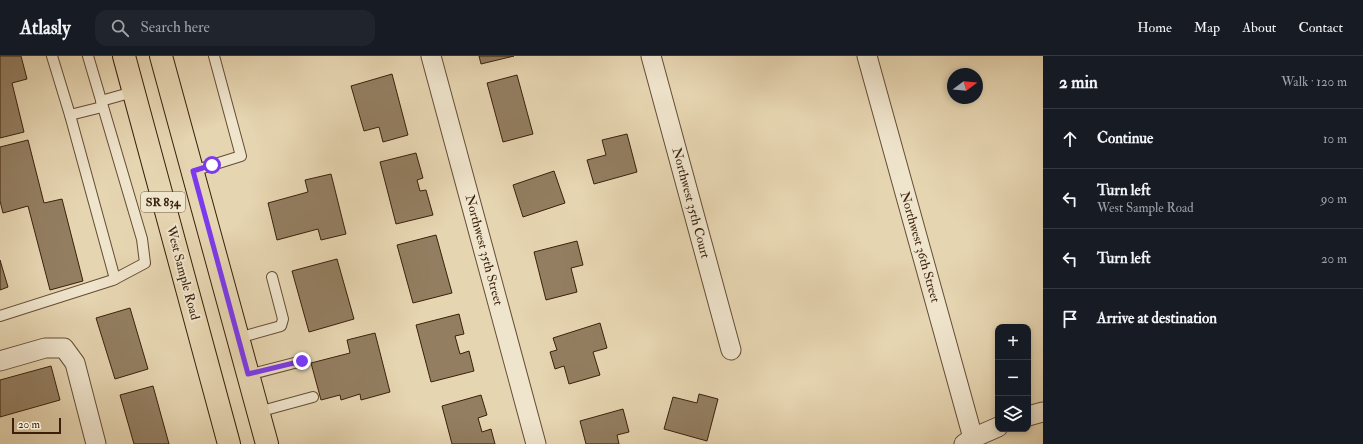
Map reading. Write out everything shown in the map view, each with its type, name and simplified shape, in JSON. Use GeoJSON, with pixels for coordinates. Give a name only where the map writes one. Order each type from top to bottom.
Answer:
{"type":"FeatureCollection","features":[{"type":"Feature","properties":{"kind":"main road","name":"West Sample Road"},"geometry":{"type":"LineString","coordinates":[[124,56],[229,444]]}},
{"type":"Feature","properties":{"kind":"main road","name":"SR 834"},"geometry":{"type":"LineString","coordinates":[[161,56],[267,444]]}},
{"type":"Feature","properties":{"kind":"street","name":"Northwest 35th Street"},"geometry":{"type":"LineString","coordinates":[[431,56],[536,444]]}},
{"type":"Feature","properties":{"kind":"street","name":"Northwest 35th Court"},"geometry":{"type":"LineString","coordinates":[[652,56],[731,350]]}},
{"type":"Feature","properties":{"kind":"street","name":"Northwest 36th Street"},"geometry":{"type":"LineString","coordinates":[[867,56],[968,441]]}},
{"type":"Feature","properties":{"kind":"street"},"geometry":{"type":"LineString","coordinates":[[0,361],[45,348],[64,348],[75,363],[96,444]]}},
{"type":"Feature","properties":{"kind":"street"},"geometry":{"type":"LineString","coordinates":[[1031,415],[1043,412]]}},
{"type":"Feature","properties":{"kind":"street"},"geometry":{"type":"LineString","coordinates":[[968,441],[995,428]]}},
{"type":"Feature","properties":{"kind":"lane"},"geometry":{"type":"LineString","coordinates":[[52,56],[70,115],[115,279]]}},
{"type":"Feature","properties":{"kind":"lane"},"geometry":{"type":"LineString","coordinates":[[0,316],[115,279],[145,264],[142,239],[88,56]]}},
{"type":"Feature","properties":{"kind":"lane"},"geometry":{"type":"LineString","coordinates":[[193,171],[241,156],[214,56]]}},
{"type":"Feature","properties":{"kind":"lane"},"geometry":{"type":"LineString","coordinates":[[70,115],[133,92]]}},
{"type":"Feature","properties":{"kind":"lane"},"geometry":{"type":"LineString","coordinates":[[238,338],[281,326],[283,319],[272,277]]}},
{"type":"Feature","properties":{"kind":"lane"},"geometry":{"type":"LineString","coordinates":[[248,374],[302,361]]}},
{"type":"Feature","properties":{"kind":"lane"},"geometry":{"type":"LineString","coordinates":[[258,412],[313,397]]}},
{"type":"Feature","properties":{"kind":"building"},"geometry":{"type":"Polygon","coordinates":[[[0,56],[21,56],[27,79],[12,83],[24,132],[0,138],[0,56]]]}},
{"type":"Feature","properties":{"kind":"building"},"geometry":{"type":"Polygon","coordinates":[[[479,56],[514,56],[481,64],[479,56]]]}},
{"type":"Feature","properties":{"kind":"building"},"geometry":{"type":"Polygon","coordinates":[[[392,74],[408,135],[383,142],[379,127],[364,131],[351,86],[392,74]]]}},
{"type":"Feature","properties":{"kind":"building"},"geometry":{"type":"Polygon","coordinates":[[[517,75],[533,134],[503,142],[487,83],[517,75]]]}},
{"type":"Feature","properties":{"kind":"building"},"geometry":{"type":"Polygon","coordinates":[[[627,134],[637,172],[594,184],[587,160],[606,155],[602,140],[627,134]]]}},
{"type":"Feature","properties":{"kind":"building"},"geometry":{"type":"Polygon","coordinates":[[[28,140],[44,203],[62,199],[83,281],[50,290],[28,206],[3,213],[0,201],[0,147],[28,140]]]}},
{"type":"Feature","properties":{"kind":"building"},"geometry":{"type":"Polygon","coordinates":[[[416,153],[423,178],[417,180],[420,191],[426,190],[433,215],[396,224],[380,162],[416,153]]]}},
{"type":"Feature","properties":{"kind":"building"},"geometry":{"type":"Polygon","coordinates":[[[554,171],[565,203],[523,217],[513,185],[554,171]]]}},
{"type":"Feature","properties":{"kind":"building"},"geometry":{"type":"Polygon","coordinates":[[[331,174],[346,234],[321,240],[318,229],[277,240],[268,203],[308,192],[305,180],[331,174]]]}},
{"type":"Feature","properties":{"kind":"building"},"geometry":{"type":"Polygon","coordinates":[[[436,235],[452,293],[413,303],[397,245],[436,235]]]}},
{"type":"Feature","properties":{"kind":"building"},"geometry":{"type":"Polygon","coordinates":[[[577,241],[583,265],[571,268],[577,292],[546,300],[534,252],[577,241]]]}},
{"type":"Feature","properties":{"kind":"building"},"geometry":{"type":"Polygon","coordinates":[[[337,259],[354,319],[309,332],[292,271],[337,259]]]}},
{"type":"Feature","properties":{"kind":"building"},"geometry":{"type":"Polygon","coordinates":[[[0,260],[8,287],[0,290],[0,260]]]}},
{"type":"Feature","properties":{"kind":"building"},"geometry":{"type":"Polygon","coordinates":[[[130,308],[148,369],[115,379],[96,318],[130,308]]]}},
{"type":"Feature","properties":{"kind":"building"},"geometry":{"type":"Polygon","coordinates":[[[459,314],[464,334],[455,336],[460,354],[469,351],[474,371],[431,382],[416,325],[459,314]]]}},
{"type":"Feature","properties":{"kind":"building"},"geometry":{"type":"Polygon","coordinates":[[[600,323],[607,348],[593,352],[600,375],[569,384],[564,366],[555,369],[550,352],[557,350],[553,338],[600,323]]]}},
{"type":"Feature","properties":{"kind":"building"},"geometry":{"type":"Polygon","coordinates":[[[375,333],[390,392],[361,400],[360,394],[341,400],[340,395],[321,400],[311,363],[350,353],[347,340],[375,333]]]}},
{"type":"Feature","properties":{"kind":"building"},"geometry":{"type":"Polygon","coordinates":[[[51,366],[60,400],[0,417],[0,380],[51,366]]]}},
{"type":"Feature","properties":{"kind":"building"},"geometry":{"type":"Polygon","coordinates":[[[153,386],[169,444],[134,444],[120,395],[153,386]]]}},
{"type":"Feature","properties":{"kind":"building"},"geometry":{"type":"Polygon","coordinates":[[[699,394],[718,399],[707,441],[664,429],[673,397],[697,403],[699,394]]]}},
{"type":"Feature","properties":{"kind":"building"},"geometry":{"type":"Polygon","coordinates":[[[481,395],[487,415],[478,418],[482,432],[491,429],[495,444],[452,444],[442,406],[481,395]]]}},
{"type":"Feature","properties":{"kind":"building"},"geometry":{"type":"Polygon","coordinates":[[[623,409],[629,432],[617,435],[619,444],[586,444],[580,421],[623,409]]]}},
{"type":"Feature","properties":{"kind":"route"},"geometry":{"type":"LineString","coordinates":[[212,165],[193,171],[248,374],[302,361]]}}]}
